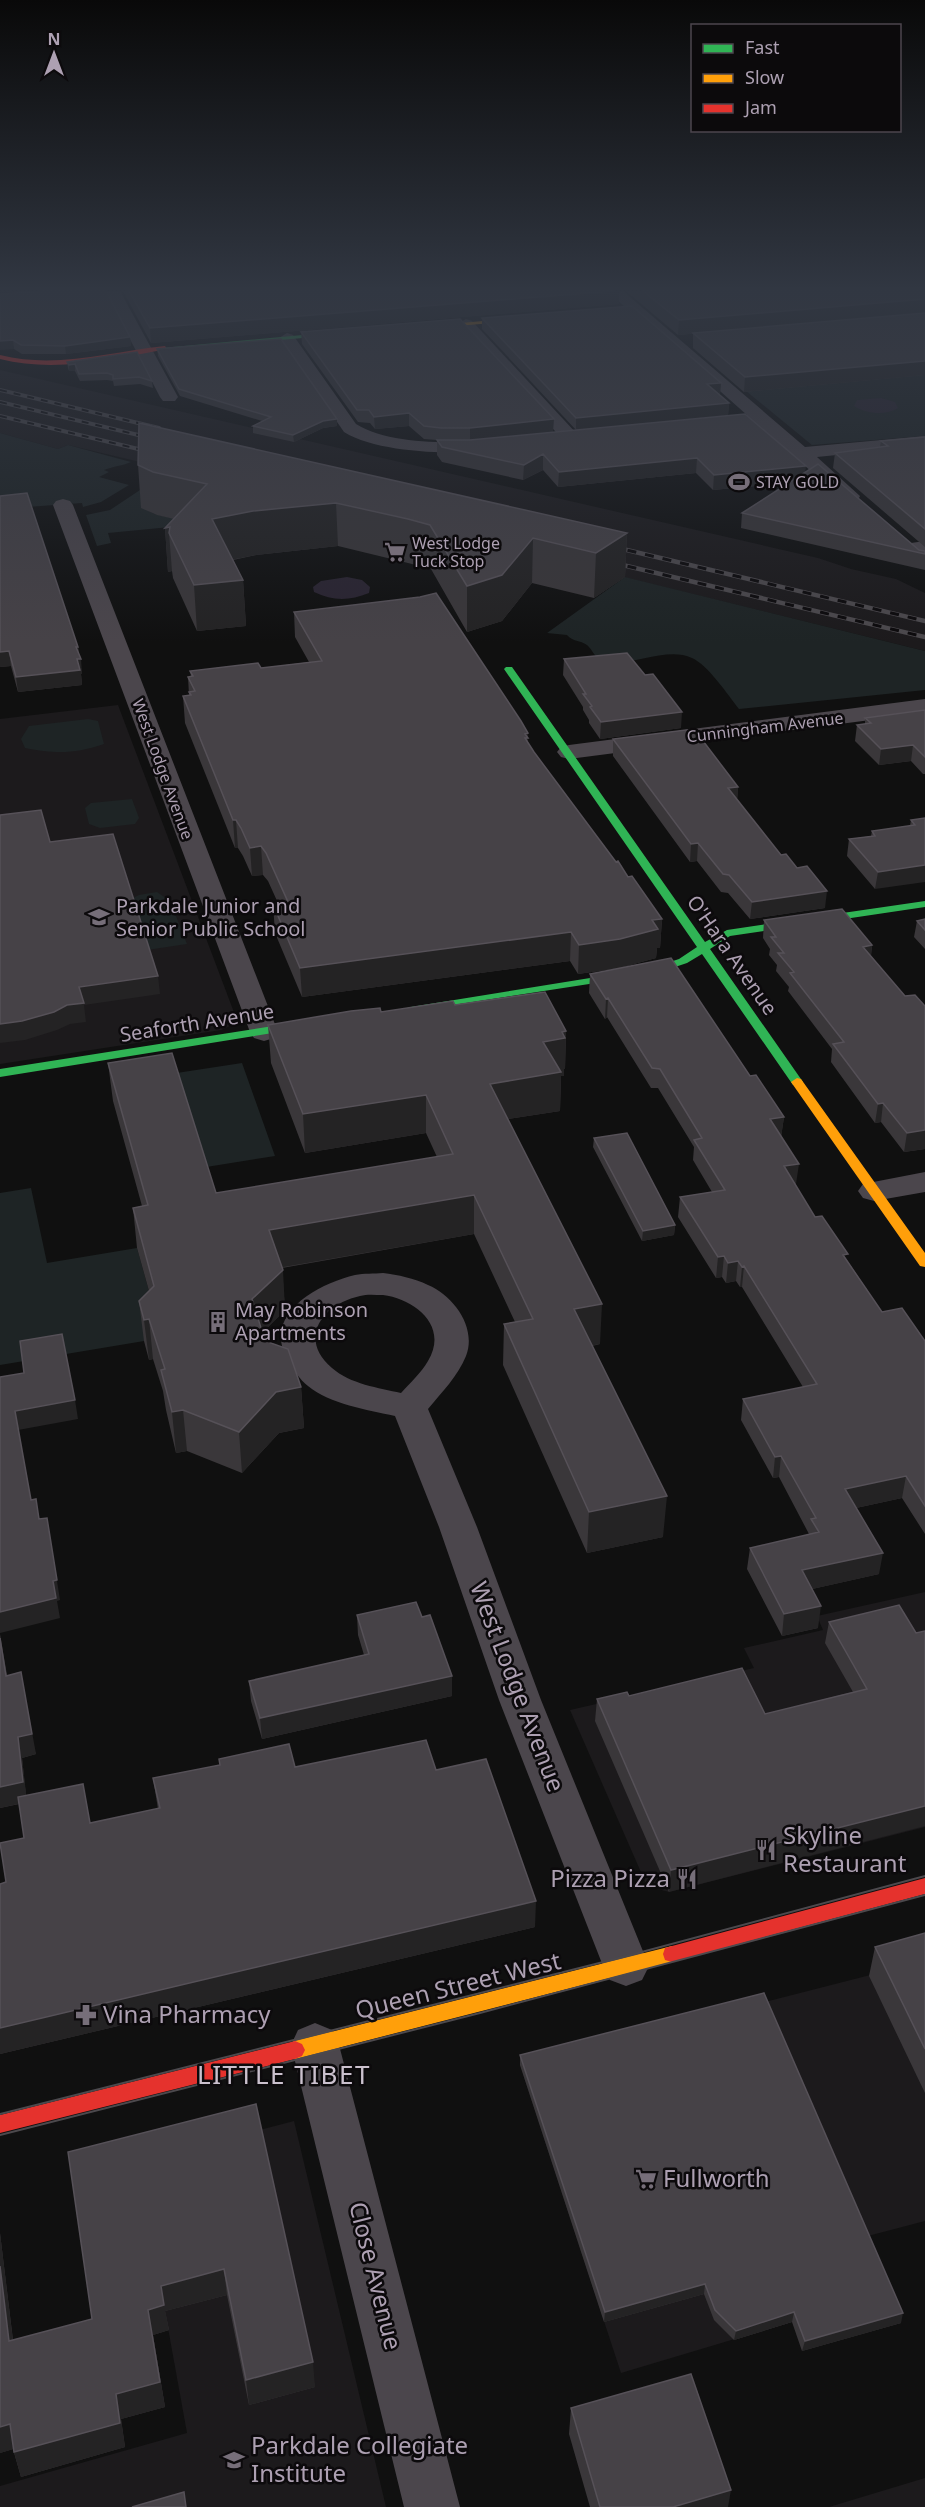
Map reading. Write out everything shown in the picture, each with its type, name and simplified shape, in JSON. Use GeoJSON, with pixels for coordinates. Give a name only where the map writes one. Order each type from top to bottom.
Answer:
{"type":"FeatureCollection","features":[{"type":"Feature","properties":{"kind":"street"},"geometry":{"type":"LineString","coordinates":[[336,408],[350,428],[358,433],[417,446],[450,448],[493,446]]}},
{"type":"Feature","properties":{"kind":"street"},"geometry":{"type":"LineString","coordinates":[[543,408],[571,438]]}},
{"type":"Feature","properties":{"kind":"street"},"geometry":{"type":"LineString","coordinates":[[750,408],[866,509]]}},
{"type":"Feature","properties":{"kind":"street"},"geometry":{"type":"LineString","coordinates":[[693,426],[763,419]]}},
{"type":"Feature","properties":{"kind":"street"},"geometry":{"type":"LineString","coordinates":[[551,440],[590,436]]}},
{"type":"Feature","properties":{"kind":"street"},"geometry":{"type":"LineString","coordinates":[[802,453],[925,441]]}},
{"type":"Feature","properties":{"kind":"street","name":"West Lodge Avenue"},"geometry":{"type":"LineString","coordinates":[[63,505],[264,1032]]}},
{"type":"Feature","properties":{"kind":"street","name":"O'Hara Avenue"},"geometry":{"type":"LineString","coordinates":[[508,669],[569,752],[925,1263]]}},
{"type":"Feature","properties":{"kind":"street","name":"Cunningham Avenue"},"geometry":{"type":"LineString","coordinates":[[569,752],[925,706]]}},
{"type":"Feature","properties":{"kind":"street"},"geometry":{"type":"LineString","coordinates":[[393,1012],[654,971],[683,961],[727,933],[925,904]]}},
{"type":"Feature","properties":{"kind":"street","name":"Seaforth Avenue"},"geometry":{"type":"LineString","coordinates":[[0,1073],[325,1023]]}},
{"type":"Feature","properties":{"kind":"street"},"geometry":{"type":"LineString","coordinates":[[874,1191],[925,1182]]}},
{"type":"Feature","properties":{"kind":"street","name":"West Lodge Avenue"},"geometry":{"type":"LineString","coordinates":[[409,1407],[458,1527],[520,1700],[626,1966]]}},
{"type":"Feature","properties":{"kind":"street","name":"Queen Street West"},"geometry":{"type":"LineString","coordinates":[[0,2124],[626,1966],[925,1886]]}},
{"type":"Feature","properties":{"kind":"street","name":"Close Avenue"},"geometry":{"type":"LineString","coordinates":[[315,2045],[406,2397],[432,2507]]}},
{"type":"Feature","properties":{"kind":"shaded area"},"geometry":{"type":"Polygon","coordinates":[[[0,408],[165,408],[818,558],[851,569],[896,579],[925,593],[925,651],[484,543],[68,445],[58,449],[0,433],[0,408]]]}},
{"type":"Feature","properties":{"kind":"shaded area"},"geometry":{"type":"Polygon","coordinates":[[[767,408],[925,408],[925,436],[812,445],[767,408]]]}},
{"type":"Feature","properties":{"kind":"shaded area"},"geometry":{"type":"Polygon","coordinates":[[[858,408],[898,408],[888,412],[864,411],[858,408]]]}},
{"type":"Feature","properties":{"kind":"shaded area"},"geometry":{"type":"Polygon","coordinates":[[[0,433],[58,449],[68,445],[131,462],[104,470],[109,472],[99,477],[129,485],[101,502],[83,507],[82,503],[0,509],[0,433]]]}},
{"type":"Feature","properties":{"kind":"shaded area"},"geometry":{"type":"Polygon","coordinates":[[[143,488],[142,505],[147,510],[158,515],[179,519],[191,525],[108,533],[111,543],[97,546],[86,515],[110,510],[143,488]]]}},
{"type":"Feature","properties":{"kind":"shaded area"},"geometry":{"type":"Polygon","coordinates":[[[347,577],[362,580],[370,587],[369,593],[341,599],[314,592],[313,587],[321,581],[347,577]]]}},
{"type":"Feature","properties":{"kind":"shaded area"},"geometry":{"type":"Polygon","coordinates":[[[625,577],[925,651],[925,690],[739,709],[711,674],[692,658],[669,654],[633,661],[610,662],[599,659],[587,645],[567,635],[547,633],[625,577]]]}},
{"type":"Feature","properties":{"kind":"shaded area","name":"Parkdale Junior and Senior Public School"},"geometry":{"type":"Polygon","coordinates":[[[118,705],[235,1020],[221,1030],[0,1064],[0,719],[118,705]]]}},
{"type":"Feature","properties":{"kind":"shaded area"},"geometry":{"type":"Polygon","coordinates":[[[88,719],[98,721],[104,744],[83,750],[56,752],[25,748],[21,739],[29,726],[88,719]]]}},
{"type":"Feature","properties":{"kind":"shaded area"},"geometry":{"type":"Polygon","coordinates":[[[132,799],[139,818],[135,824],[100,828],[89,824],[85,808],[91,803],[132,799]]]}},
{"type":"Feature","properties":{"kind":"shaded area"},"geometry":{"type":"Polygon","coordinates":[[[157,892],[170,901],[187,944],[147,950],[131,899],[157,892]]]}},
{"type":"Feature","properties":{"kind":"shaded area"},"geometry":{"type":"Polygon","coordinates":[[[242,1063],[275,1156],[200,1168],[170,1074],[242,1063]]]}},
{"type":"Feature","properties":{"kind":"shaded area"},"geometry":{"type":"Polygon","coordinates":[[[31,1188],[47,1263],[137,1248],[149,1291],[168,1317],[144,1341],[0,1365],[0,1193],[31,1188]]]}},
{"type":"Feature","properties":{"kind":"shaded area"},"geometry":{"type":"Polygon","coordinates":[[[925,1592],[925,1827],[669,1892],[647,1886],[570,1710],[754,1668],[744,1648],[823,1630],[817,1616],[925,1592]]]}},
{"type":"Feature","properties":{"kind":"shaded area"},"geometry":{"type":"Polygon","coordinates":[[[925,1961],[925,2221],[864,2237],[792,2322],[621,2373],[520,2065],[925,1961]]]}},
{"type":"Feature","properties":{"kind":"shaded area"},"geometry":{"type":"Polygon","coordinates":[[[294,2121],[386,2507],[0,2507],[0,2486],[187,2433],[138,2162],[294,2121]]]}},
{"type":"Feature","properties":{"kind":"shaded area"},"geometry":{"type":"Polygon","coordinates":[[[925,2478],[925,2507],[829,2507],[925,2478]]]}},
{"type":"Feature","properties":{"kind":"building"},"geometry":{"type":"Polygon","coordinates":[[[241,408],[329,408],[337,419],[323,421],[293,435],[253,426],[271,417],[241,408]]]}},
{"type":"Feature","properties":{"kind":"building"},"geometry":{"type":"Polygon","coordinates":[[[356,408],[544,408],[554,419],[470,428],[441,428],[424,426],[409,413],[374,417],[369,410],[356,408]]]}},
{"type":"Feature","properties":{"kind":"building"},"geometry":{"type":"Polygon","coordinates":[[[567,408],[678,408],[576,418],[567,408]]]}},
{"type":"Feature","properties":{"kind":"building"},"geometry":{"type":"Polygon","coordinates":[[[745,414],[806,466],[714,475],[697,458],[559,472],[543,454],[524,465],[442,447],[437,440],[470,440],[745,414]]]}},
{"type":"Feature","properties":{"kind":"building"},"geometry":{"type":"Polygon","coordinates":[[[139,423],[627,533],[596,553],[533,538],[502,575],[467,586],[430,525],[336,503],[253,511],[212,519],[243,580],[194,585],[169,533],[170,527],[165,528],[207,484],[153,472],[138,465],[139,423]]]}},
{"type":"Feature","properties":{"kind":"building"},"geometry":{"type":"Polygon","coordinates":[[[925,437],[925,529],[835,453],[888,446],[881,441],[925,437]]]}},
{"type":"Feature","properties":{"kind":"building"},"geometry":{"type":"Polygon","coordinates":[[[818,464],[919,550],[925,551],[925,554],[742,513],[818,464]]]}},
{"type":"Feature","properties":{"kind":"building"},"geometry":{"type":"Polygon","coordinates":[[[27,493],[78,647],[76,647],[81,659],[77,659],[80,670],[16,677],[9,651],[0,652],[0,496],[27,493]]]}},
{"type":"Feature","properties":{"kind":"building"},"geometry":{"type":"Polygon","coordinates":[[[436,593],[521,721],[528,733],[525,734],[528,738],[525,738],[534,752],[616,862],[618,861],[628,877],[632,876],[662,919],[652,920],[658,929],[620,939],[579,945],[571,932],[300,968],[273,904],[288,902],[266,853],[261,846],[250,848],[241,828],[236,820],[233,820],[183,696],[191,695],[189,692],[195,691],[188,677],[193,676],[190,671],[258,663],[261,668],[322,661],[294,612],[420,597],[436,593]]]}},
{"type":"Feature","properties":{"kind":"building"},"geometry":{"type":"Polygon","coordinates":[[[627,653],[645,675],[653,674],[682,712],[601,722],[590,707],[592,706],[583,694],[586,694],[564,659],[627,653]]]}},
{"type":"Feature","properties":{"kind":"building"},"geometry":{"type":"Polygon","coordinates":[[[925,710],[925,757],[913,745],[881,749],[857,725],[871,723],[865,718],[925,710]]]}},
{"type":"Feature","properties":{"kind":"building"},"geometry":{"type":"Polygon","coordinates":[[[694,729],[738,787],[728,788],[781,855],[786,854],[797,868],[807,866],[827,891],[752,902],[729,875],[723,874],[698,843],[691,844],[613,739],[694,729]]]}},
{"type":"Feature","properties":{"kind":"building"},"geometry":{"type":"Polygon","coordinates":[[[41,810],[50,842],[113,834],[158,976],[79,987],[84,1003],[67,1005],[54,1012],[22,1021],[0,1024],[0,815],[41,810]]]}},
{"type":"Feature","properties":{"kind":"building"},"geometry":{"type":"Polygon","coordinates":[[[925,818],[925,865],[878,872],[849,839],[875,836],[872,831],[915,825],[911,820],[925,818]]]}},
{"type":"Feature","properties":{"kind":"building"},"geometry":{"type":"Polygon","coordinates":[[[842,909],[872,945],[863,947],[905,996],[915,995],[925,1006],[925,1130],[907,1133],[883,1103],[878,1104],[833,1044],[844,1042],[790,973],[794,972],[778,953],[784,953],[771,937],[776,937],[764,920],[842,909]]]}},
{"type":"Feature","properties":{"kind":"building"},"geometry":{"type":"Polygon","coordinates":[[[925,919],[925,930],[917,921],[925,919]]]}},
{"type":"Feature","properties":{"kind":"building"},"geometry":{"type":"Polygon","coordinates":[[[671,958],[750,1076],[756,1075],[784,1117],[770,1119],[799,1164],[784,1166],[815,1217],[822,1216],[848,1254],[843,1255],[882,1312],[902,1308],[925,1341],[925,1506],[906,1476],[845,1489],[883,1553],[802,1570],[821,1606],[784,1614],[750,1548],[819,1532],[811,1519],[816,1518],[781,1456],[775,1457],[743,1399],[817,1384],[744,1266],[742,1267],[738,1261],[728,1263],[724,1256],[718,1257],[680,1197],[725,1190],[694,1140],[702,1138],[660,1069],[652,1068],[608,998],[606,999],[590,974],[671,958]]]}},
{"type":"Feature","properties":{"kind":"building"},"geometry":{"type":"Polygon","coordinates":[[[545,992],[566,1031],[562,1032],[565,1038],[543,1042],[561,1072],[490,1084],[602,1304],[574,1309],[667,1496],[589,1512],[504,1324],[533,1319],[474,1195],[269,1230],[283,1270],[252,1299],[265,1341],[288,1349],[301,1387],[276,1392],[239,1432],[183,1410],[172,1412],[161,1370],[165,1369],[149,1319],[144,1320],[139,1301],[154,1286],[133,1208],[148,1205],[108,1063],[172,1053],[216,1193],[453,1154],[426,1095],[303,1114],[268,1025],[351,1011],[380,1008],[381,1012],[453,1001],[455,1005],[545,992]]]}},
{"type":"Feature","properties":{"kind":"building"},"geometry":{"type":"Polygon","coordinates":[[[627,1133],[675,1225],[643,1231],[594,1138],[627,1133]]]}},
{"type":"Feature","properties":{"kind":"building"},"geometry":{"type":"Polygon","coordinates":[[[62,1334],[75,1400],[15,1411],[31,1500],[36,1499],[39,1519],[47,1518],[57,1580],[53,1581],[56,1598],[0,1612],[0,1377],[24,1373],[20,1341],[62,1334]]]}},
{"type":"Feature","properties":{"kind":"building"},"geometry":{"type":"Polygon","coordinates":[[[416,1602],[422,1617],[430,1615],[452,1676],[260,1718],[249,1681],[369,1654],[357,1615],[416,1602]]]}},
{"type":"Feature","properties":{"kind":"building"},"geometry":{"type":"Polygon","coordinates":[[[899,1605],[916,1633],[925,1631],[925,1806],[671,1870],[597,1699],[627,1692],[629,1696],[742,1668],[765,1714],[867,1689],[829,1622],[899,1605]]]}},
{"type":"Feature","properties":{"kind":"building"},"geometry":{"type":"Polygon","coordinates":[[[0,1638],[6,1676],[21,1672],[32,1734],[18,1737],[23,1782],[0,1787],[0,1638]]]}},
{"type":"Feature","properties":{"kind":"building"},"geometry":{"type":"Polygon","coordinates":[[[426,1740],[436,1770],[486,1759],[536,1901],[0,2028],[0,1884],[6,1882],[0,1843],[24,1838],[18,1797],[83,1784],[90,1823],[160,1808],[153,1778],[220,1765],[219,1759],[289,1744],[295,1767],[426,1740]]]}},
{"type":"Feature","properties":{"kind":"building"},"geometry":{"type":"Polygon","coordinates":[[[925,1933],[925,2049],[875,1947],[925,1933]]]}},
{"type":"Feature","properties":{"kind":"building"},"geometry":{"type":"Polygon","coordinates":[[[764,1993],[903,2313],[805,2341],[794,2312],[736,2331],[715,2310],[705,2284],[605,2312],[520,2055],[764,1993]]]}},
{"type":"Feature","properties":{"kind":"building"},"geometry":{"type":"Polygon","coordinates":[[[256,2104],[313,2362],[246,2380],[224,2269],[161,2286],[164,2305],[148,2310],[160,2382],[116,2394],[120,2423],[14,2452],[10,2424],[0,2427],[0,2266],[9,2341],[92,2319],[68,2152],[256,2104]]]}},
{"type":"Feature","properties":{"kind":"building"},"geometry":{"type":"Polygon","coordinates":[[[691,2374],[731,2490],[673,2507],[600,2507],[571,2408],[691,2374]]]}},
{"type":"Feature","properties":{"kind":"building"},"geometry":{"type":"Polygon","coordinates":[[[184,2492],[186,2507],[132,2507],[184,2492]]]}},
{"type":"Feature","properties":{"kind":"tram line"},"geometry":{"type":"LineString","coordinates":[[0,2114],[623,1957],[925,1876]]}},
{"type":"Feature","properties":{"kind":"tram line"},"geometry":{"type":"LineString","coordinates":[[0,2135],[480,2013],[925,1895]]}},
{"type":"Feature","properties":{"kind":"railway"},"geometry":{"type":"LineString","coordinates":[[25,408],[155,439]]}},
{"type":"Feature","properties":{"kind":"railway"},"geometry":{"type":"LineString","coordinates":[[75,408],[159,428]]}},
{"type":"Feature","properties":{"kind":"railway"},"geometry":{"type":"LineString","coordinates":[[0,416],[155,453]]}},
{"type":"Feature","properties":{"kind":"railway"},"geometry":{"type":"LineString","coordinates":[[610,546],[925,621]]}},
{"type":"Feature","properties":{"kind":"railway"},"geometry":{"type":"LineString","coordinates":[[610,562],[925,637]]}},
{"type":"Feature","properties":{"kind":"traffic: fast"},"geometry":{"type":"LineString","coordinates":[[509,669],[797,1082]]}},
{"type":"Feature","properties":{"kind":"traffic: fast"},"geometry":{"type":"LineString","coordinates":[[411,1010],[654,971],[683,961],[727,933],[925,904]]}},
{"type":"Feature","properties":{"kind":"traffic: fast"},"geometry":{"type":"LineString","coordinates":[[0,1073],[312,1024]]}},
{"type":"Feature","properties":{"kind":"traffic: slow"},"geometry":{"type":"LineString","coordinates":[[797,1082],[925,1263]]}},
{"type":"Feature","properties":{"kind":"traffic: slow"},"geometry":{"type":"LineString","coordinates":[[295,2050],[672,1954]]}},
{"type":"Feature","properties":{"kind":"traffic: jam"},"geometry":{"type":"LineString","coordinates":[[672,1954],[925,1886]]}},
{"type":"Feature","properties":{"kind":"traffic: jam"},"geometry":{"type":"LineString","coordinates":[[0,2124],[295,2050]]}},
{"type":"Feature","properties":{"kind":"place","name":"STAY GOLD"},"geometry":{"type":"Point","coordinates":[739,482]}},
{"type":"Feature","properties":{"kind":"place","name":"West Lodge Tuck Stop"},"geometry":{"type":"Point","coordinates":[395,552]}},
{"type":"Feature","properties":{"kind":"place","name":"Parkdale Junior and Senior Public School"},"geometry":{"type":"Point","coordinates":[99,917]}},
{"type":"Feature","properties":{"kind":"place","name":"May Robinson Apartments"},"geometry":{"type":"Point","coordinates":[218,1322]}},
{"type":"Feature","properties":{"kind":"place","name":"Skyline Restaurant"},"geometry":{"type":"Point","coordinates":[766,1850]}},
{"type":"Feature","properties":{"kind":"place","name":"Pizza Pizza"},"geometry":{"type":"Point","coordinates":[687,1879]}},
{"type":"Feature","properties":{"kind":"place","name":"Vina Pharmacy"},"geometry":{"type":"Point","coordinates":[86,2015]}},
{"type":"Feature","properties":{"kind":"place","name":"Fullworth"},"geometry":{"type":"Point","coordinates":[646,2179]}},
{"type":"Feature","properties":{"kind":"place","name":"Parkdale Collegiate Institute"},"geometry":{"type":"Point","coordinates":[234,2460]}},
{"type":"Feature","properties":{"kind":"district","name":"LITTLE TIBET"},"geometry":{"type":"Point","coordinates":[284,2075]}}]}
